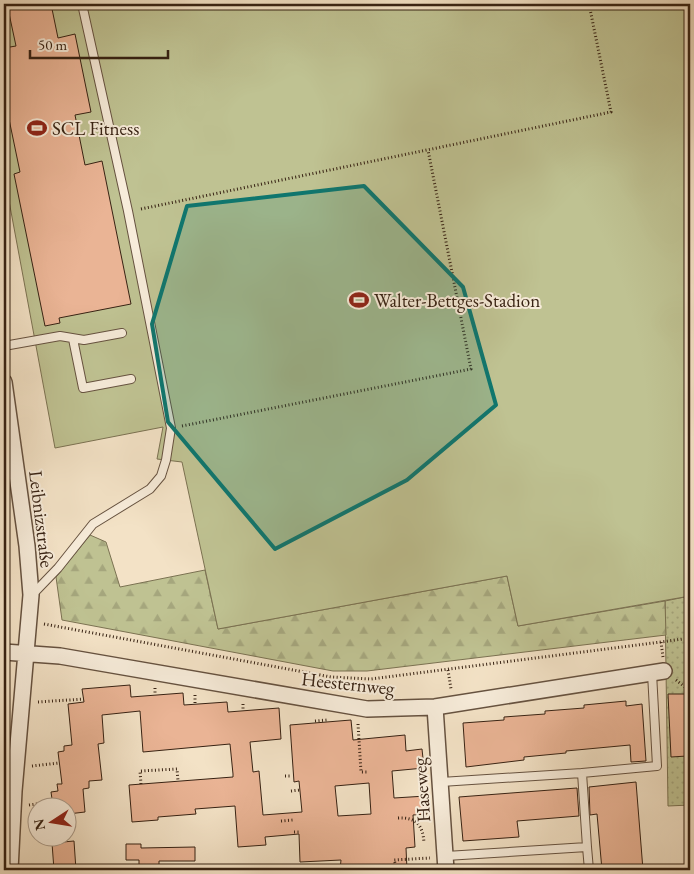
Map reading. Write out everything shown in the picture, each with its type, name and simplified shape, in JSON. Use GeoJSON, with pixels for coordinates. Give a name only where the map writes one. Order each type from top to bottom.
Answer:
{"type":"FeatureCollection","features":[{"type":"Feature","properties":{"kind":"street","name":"Leibnizstraße"},"geometry":{"type":"LineString","coordinates":[[4,382],[27,546],[31,595],[13,806],[10,870]]}},
{"type":"Feature","properties":{"kind":"street","name":"Heesternweg"},"geometry":{"type":"LineString","coordinates":[[4,652],[60,656],[358,708],[405,710],[658,672]]}},
{"type":"Feature","properties":{"kind":"street","name":"Haseweg"},"geometry":{"type":"LineString","coordinates":[[435,707],[446,863]]}},
{"type":"Feature","properties":{"kind":"lane"},"geometry":{"type":"LineString","coordinates":[[31,595],[58,568],[93,524],[150,489],[161,476],[166,460],[171,428],[128,211],[82,4]]}},
{"type":"Feature","properties":{"kind":"lane"},"geometry":{"type":"LineString","coordinates":[[4,346],[60,336],[84,340],[122,333]]}},
{"type":"Feature","properties":{"kind":"lane"},"geometry":{"type":"LineString","coordinates":[[73,338],[83,388],[131,379]]}},
{"type":"Feature","properties":{"kind":"lane"},"geometry":{"type":"LineString","coordinates":[[441,782],[657,766],[658,672]]}},
{"type":"Feature","properties":{"kind":"lane"},"geometry":{"type":"LineString","coordinates":[[582,773],[589,870]]}},
{"type":"Feature","properties":{"kind":"lane"},"geometry":{"type":"LineString","coordinates":[[446,863],[587,847]]}},
{"type":"Feature","properties":{"kind":"path"},"geometry":{"type":"LineString","coordinates":[[128,211],[611,112],[589,4]]}},
{"type":"Feature","properties":{"kind":"path"},"geometry":{"type":"LineString","coordinates":[[171,428],[471,368],[428,150]]}},
{"type":"Feature","properties":{"kind":"path"},"geometry":{"type":"LineString","coordinates":[[30,622],[331,677],[371,679],[690,638]]}},
{"type":"Feature","properties":{"kind":"path"},"geometry":{"type":"LineString","coordinates":[[658,672],[661,642]]}},
{"type":"Feature","properties":{"kind":"path"},"geometry":{"type":"LineString","coordinates":[[448,670],[451,688]]}},
{"type":"Feature","properties":{"kind":"path"},"geometry":{"type":"LineString","coordinates":[[22,703],[84,699]]}},
{"type":"Feature","properties":{"kind":"path"},"geometry":{"type":"LineString","coordinates":[[358,708],[361,772],[368,772]]}},
{"type":"Feature","properties":{"kind":"path"},"geometry":{"type":"LineString","coordinates":[[314,717],[315,723]]}},
{"type":"Feature","properties":{"kind":"path"},"geometry":{"type":"LineString","coordinates":[[16,767],[60,763]]}},
{"type":"Feature","properties":{"kind":"path"},"geometry":{"type":"LineString","coordinates":[[141,784],[140,771],[177,770],[178,781]]}},
{"type":"Feature","properties":{"kind":"path"},"geometry":{"type":"LineString","coordinates":[[291,791],[300,790]]}},
{"type":"Feature","properties":{"kind":"path"},"geometry":{"type":"LineString","coordinates":[[13,806],[28,804]]}},
{"type":"Feature","properties":{"kind":"path"},"geometry":{"type":"LineString","coordinates":[[398,818],[409,817],[416,820],[422,829],[424,842]]}},
{"type":"Feature","properties":{"kind":"path"},"geometry":{"type":"LineString","coordinates":[[281,821],[293,820]]}},
{"type":"Feature","properties":{"kind":"path"},"geometry":{"type":"LineString","coordinates":[[395,863],[394,860],[446,863]]}},
{"type":"Feature","properties":{"kind":"highlighted area"},"geometry":{"type":"Polygon","coordinates":[[[364,186],[463,287],[496,405],[407,480],[275,549],[168,422],[152,324],[187,206],[364,186]]]}},
{"type":"Feature","properties":{"kind":"green space","name":"Walter-Bettges-Stadion"},"geometry":{"type":"Polygon","coordinates":[[[4,4],[690,4],[690,596],[518,626],[507,576],[218,629],[182,462],[157,459],[163,427],[55,448],[4,174],[4,4]]]}},
{"type":"Feature","properties":{"kind":"green space"},"geometry":{"type":"Polygon","coordinates":[[[90,535],[106,542],[120,587],[205,570],[218,629],[507,576],[518,626],[665,601],[666,635],[367,671],[333,671],[62,620],[56,577],[90,535]]]}},
{"type":"Feature","properties":{"kind":"green space"},"geometry":{"type":"Polygon","coordinates":[[[690,596],[690,805],[668,806],[665,601],[690,596]]]}},
{"type":"Feature","properties":{"kind":"building"},"geometry":{"type":"Polygon","coordinates":[[[7,4],[51,4],[58,38],[75,34],[91,112],[75,115],[85,165],[102,161],[131,304],[59,318],[60,323],[45,326],[14,174],[20,172],[4,95],[4,48],[16,46],[7,4]]]}},
{"type":"Feature","properties":{"kind":"building"},"geometry":{"type":"Polygon","coordinates":[[[130,685],[131,697],[183,693],[184,705],[227,702],[228,712],[279,708],[281,739],[250,742],[253,772],[259,771],[263,815],[302,812],[299,781],[294,782],[290,725],[351,720],[353,740],[405,735],[406,751],[422,749],[424,768],[392,771],[394,798],[426,796],[427,814],[413,815],[415,847],[406,848],[407,870],[340,870],[341,860],[300,862],[299,834],[265,837],[266,845],[238,847],[235,806],[195,809],[196,814],[158,817],[158,820],[132,822],[129,785],[233,777],[230,744],[143,752],[140,711],[102,715],[104,743],[98,744],[102,780],[89,781],[89,788],[83,789],[85,812],[78,813],[78,796],[52,796],[51,792],[58,791],[57,784],[62,784],[58,752],[64,751],[64,746],[72,745],[68,704],[84,702],[82,689],[130,685]],[[369,783],[335,786],[338,816],[371,814],[369,783]]]}},
{"type":"Feature","properties":{"kind":"building"},"geometry":{"type":"Polygon","coordinates":[[[668,694],[685,694],[687,756],[671,757],[668,694]]]}},
{"type":"Feature","properties":{"kind":"building"},"geometry":{"type":"Polygon","coordinates":[[[626,701],[626,706],[642,704],[646,761],[631,762],[630,745],[566,751],[566,753],[524,757],[524,760],[466,767],[463,723],[504,720],[504,717],[545,714],[545,711],[584,708],[584,705],[626,701]]]}},
{"type":"Feature","properties":{"kind":"building"},"geometry":{"type":"Polygon","coordinates":[[[636,782],[643,870],[602,870],[597,814],[590,815],[589,787],[636,782]]]}},
{"type":"Feature","properties":{"kind":"building"},"geometry":{"type":"Polygon","coordinates":[[[577,788],[579,816],[517,821],[519,837],[463,841],[459,797],[577,788]]]}},
{"type":"Feature","properties":{"kind":"building"},"geometry":{"type":"Polygon","coordinates":[[[126,844],[141,844],[141,848],[195,847],[195,861],[159,861],[159,870],[139,870],[139,860],[126,860],[126,844]]]}},
{"type":"Feature","properties":{"kind":"building"},"geometry":{"type":"Polygon","coordinates":[[[52,846],[74,846],[76,870],[54,870],[52,846]]]}},
{"type":"Feature","properties":{"kind":"place","name":"SCL Fitness"},"geometry":{"type":"Point","coordinates":[37,128]}},
{"type":"Feature","properties":{"kind":"place","name":"Walter-Bettges-Stadion"},"geometry":{"type":"Point","coordinates":[359,300]}}]}
